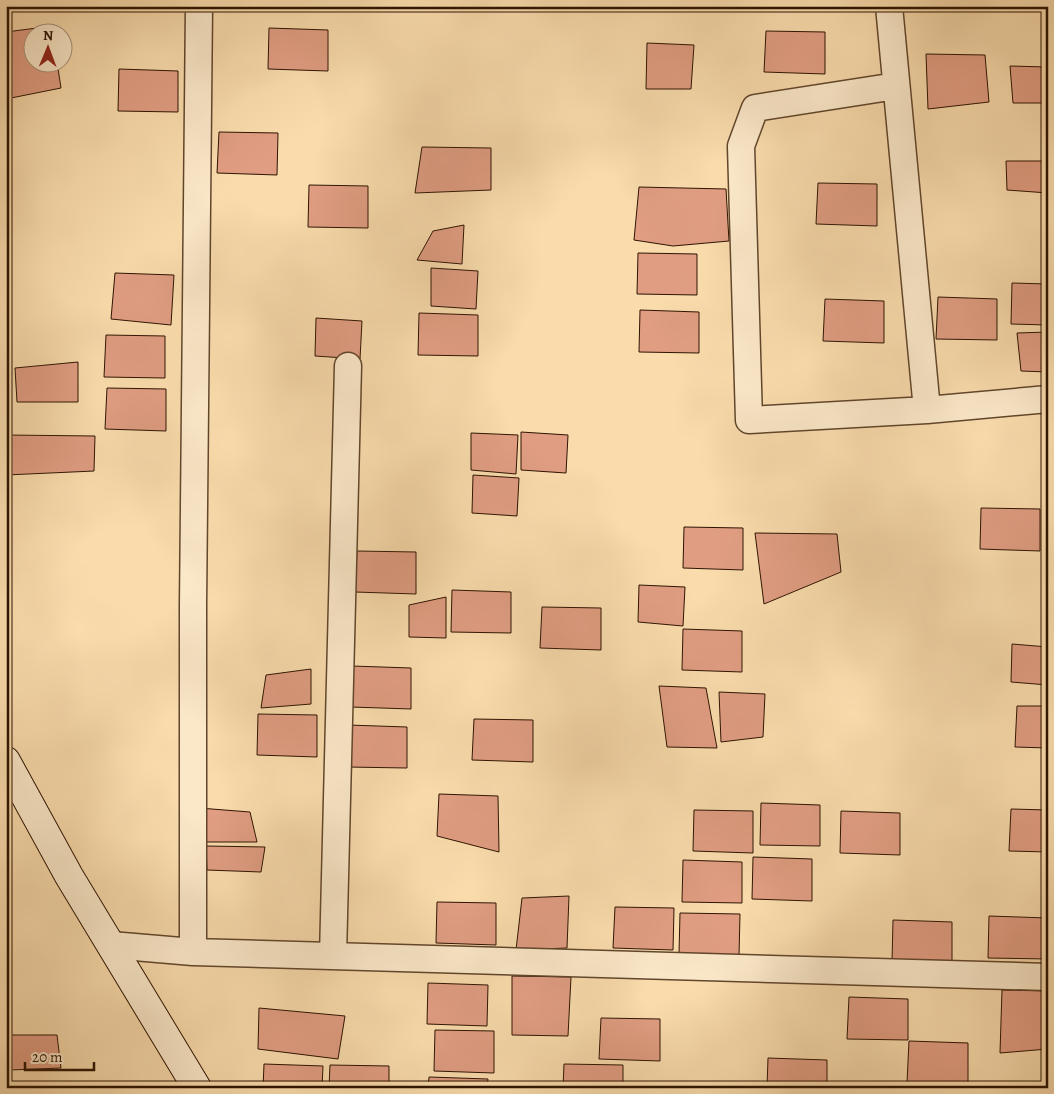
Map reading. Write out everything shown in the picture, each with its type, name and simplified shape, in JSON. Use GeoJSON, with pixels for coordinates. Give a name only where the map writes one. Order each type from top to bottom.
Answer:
{"type":"FeatureCollection","features":[{"type":"Feature","properties":{"kind":"street"},"geometry":{"type":"LineString","coordinates":[[193,952],[193,596],[199,6]]}},
{"type":"Feature","properties":{"kind":"street"},"geometry":{"type":"LineString","coordinates":[[889,6],[927,410]]}},
{"type":"Feature","properties":{"kind":"street"},"geometry":{"type":"LineString","coordinates":[[896,86],[755,108],[741,146],[749,420],[927,410],[1048,399]]}},
{"type":"Feature","properties":{"kind":"street"},"geometry":{"type":"LineString","coordinates":[[333,956],[348,366]]}},
{"type":"Feature","properties":{"kind":"street"},"geometry":{"type":"LineString","coordinates":[[6,761],[69,876],[197,1088]]}},
{"type":"Feature","properties":{"kind":"street"},"geometry":{"type":"LineString","coordinates":[[111,945],[193,952],[1048,977]]}},
{"type":"Feature","properties":{"kind":"building"},"geometry":{"type":"Polygon","coordinates":[[[222,6],[274,6],[274,9],[222,8],[222,6]]]}},
{"type":"Feature","properties":{"kind":"building"},"geometry":{"type":"Polygon","coordinates":[[[269,28],[328,30],[328,71],[268,69],[269,28]]]}},
{"type":"Feature","properties":{"kind":"building"},"geometry":{"type":"Polygon","coordinates":[[[22,30],[22,72],[59,72],[61,88],[6,99],[6,32],[22,30]]]}},
{"type":"Feature","properties":{"kind":"building"},"geometry":{"type":"Polygon","coordinates":[[[766,31],[825,32],[825,74],[764,72],[766,31]]]}},
{"type":"Feature","properties":{"kind":"building"},"geometry":{"type":"Polygon","coordinates":[[[647,43],[694,45],[691,89],[646,89],[647,43]]]}},
{"type":"Feature","properties":{"kind":"building"},"geometry":{"type":"Polygon","coordinates":[[[926,54],[985,55],[989,102],[928,109],[926,54]]]}},
{"type":"Feature","properties":{"kind":"building"},"geometry":{"type":"Polygon","coordinates":[[[1010,66],[1048,67],[1048,103],[1013,103],[1010,66]]]}},
{"type":"Feature","properties":{"kind":"building"},"geometry":{"type":"Polygon","coordinates":[[[119,69],[178,71],[178,112],[118,111],[119,69]]]}},
{"type":"Feature","properties":{"kind":"building"},"geometry":{"type":"Polygon","coordinates":[[[219,132],[278,133],[277,175],[217,173],[219,132]]]}},
{"type":"Feature","properties":{"kind":"building"},"geometry":{"type":"Polygon","coordinates":[[[422,147],[491,148],[491,190],[415,193],[422,147]]]}},
{"type":"Feature","properties":{"kind":"building"},"geometry":{"type":"Polygon","coordinates":[[[1006,161],[1048,161],[1048,193],[1007,190],[1006,161]]]}},
{"type":"Feature","properties":{"kind":"building"},"geometry":{"type":"Polygon","coordinates":[[[818,183],[877,184],[877,226],[816,224],[818,183]]]}},
{"type":"Feature","properties":{"kind":"building"},"geometry":{"type":"Polygon","coordinates":[[[309,185],[368,186],[368,228],[308,227],[309,185]]]}},
{"type":"Feature","properties":{"kind":"building"},"geometry":{"type":"Polygon","coordinates":[[[639,187],[726,189],[729,241],[673,246],[634,240],[639,187]]]}},
{"type":"Feature","properties":{"kind":"building"},"geometry":{"type":"Polygon","coordinates":[[[464,225],[462,264],[417,260],[433,231],[464,225]]]}},
{"type":"Feature","properties":{"kind":"building"},"geometry":{"type":"Polygon","coordinates":[[[638,253],[697,254],[697,295],[637,294],[638,253]]]}},
{"type":"Feature","properties":{"kind":"building"},"geometry":{"type":"Polygon","coordinates":[[[431,268],[478,271],[476,309],[431,306],[431,268]]]}},
{"type":"Feature","properties":{"kind":"building"},"geometry":{"type":"Polygon","coordinates":[[[115,273],[174,275],[171,325],[111,319],[115,273]]]}},
{"type":"Feature","properties":{"kind":"building"},"geometry":{"type":"Polygon","coordinates":[[[1012,283],[1048,284],[1048,325],[1011,324],[1012,283]]]}},
{"type":"Feature","properties":{"kind":"building"},"geometry":{"type":"Polygon","coordinates":[[[938,297],[997,299],[997,340],[936,339],[938,297]]]}},
{"type":"Feature","properties":{"kind":"building"},"geometry":{"type":"Polygon","coordinates":[[[825,299],[884,301],[884,343],[823,341],[825,299]]]}},
{"type":"Feature","properties":{"kind":"building"},"geometry":{"type":"Polygon","coordinates":[[[640,310],[699,312],[699,353],[639,352],[640,310]]]}},
{"type":"Feature","properties":{"kind":"building"},"geometry":{"type":"Polygon","coordinates":[[[419,313],[478,315],[478,356],[418,355],[419,313]]]}},
{"type":"Feature","properties":{"kind":"building"},"geometry":{"type":"Polygon","coordinates":[[[316,318],[362,321],[360,359],[315,356],[316,318]]]}},
{"type":"Feature","properties":{"kind":"building"},"geometry":{"type":"Polygon","coordinates":[[[1048,332],[1048,372],[1021,371],[1017,333],[1048,332]]]}},
{"type":"Feature","properties":{"kind":"building"},"geometry":{"type":"Polygon","coordinates":[[[106,335],[165,336],[165,378],[104,377],[106,335]]]}},
{"type":"Feature","properties":{"kind":"building"},"geometry":{"type":"Polygon","coordinates":[[[78,362],[78,402],[17,402],[15,368],[78,362]]]}},
{"type":"Feature","properties":{"kind":"building"},"geometry":{"type":"Polygon","coordinates":[[[107,388],[166,389],[166,431],[105,429],[107,388]]]}},
{"type":"Feature","properties":{"kind":"building"},"geometry":{"type":"Polygon","coordinates":[[[521,432],[568,435],[566,473],[521,470],[521,432]]]}},
{"type":"Feature","properties":{"kind":"building"},"geometry":{"type":"Polygon","coordinates":[[[471,433],[518,435],[516,474],[471,470],[471,433]]]}},
{"type":"Feature","properties":{"kind":"building"},"geometry":{"type":"Polygon","coordinates":[[[6,435],[95,436],[94,471],[6,475],[6,435]]]}},
{"type":"Feature","properties":{"kind":"building"},"geometry":{"type":"Polygon","coordinates":[[[473,475],[519,478],[517,516],[472,513],[473,475]]]}},
{"type":"Feature","properties":{"kind":"building"},"geometry":{"type":"Polygon","coordinates":[[[981,508],[1040,509],[1040,551],[980,549],[981,508]]]}},
{"type":"Feature","properties":{"kind":"building"},"geometry":{"type":"Polygon","coordinates":[[[684,527],[743,528],[743,570],[683,568],[684,527]]]}},
{"type":"Feature","properties":{"kind":"building"},"geometry":{"type":"Polygon","coordinates":[[[755,533],[837,534],[841,572],[764,604],[755,533]]]}},
{"type":"Feature","properties":{"kind":"building"},"geometry":{"type":"Polygon","coordinates":[[[357,551],[416,552],[416,594],[355,592],[357,551]]]}},
{"type":"Feature","properties":{"kind":"building"},"geometry":{"type":"Polygon","coordinates":[[[639,585],[685,587],[683,626],[638,622],[639,585]]]}},
{"type":"Feature","properties":{"kind":"building"},"geometry":{"type":"Polygon","coordinates":[[[452,590],[511,592],[511,633],[451,632],[452,590]]]}},
{"type":"Feature","properties":{"kind":"building"},"geometry":{"type":"Polygon","coordinates":[[[446,597],[446,638],[409,637],[409,605],[446,597]]]}},
{"type":"Feature","properties":{"kind":"building"},"geometry":{"type":"Polygon","coordinates":[[[542,607],[601,608],[601,650],[540,648],[542,607]]]}},
{"type":"Feature","properties":{"kind":"building"},"geometry":{"type":"Polygon","coordinates":[[[683,629],[742,631],[742,672],[682,670],[683,629]]]}},
{"type":"Feature","properties":{"kind":"building"},"geometry":{"type":"Polygon","coordinates":[[[1012,644],[1048,647],[1048,685],[1011,682],[1012,644]]]}},
{"type":"Feature","properties":{"kind":"building"},"geometry":{"type":"Polygon","coordinates":[[[352,666],[411,668],[411,709],[351,707],[352,666]]]}},
{"type":"Feature","properties":{"kind":"building"},"geometry":{"type":"Polygon","coordinates":[[[311,669],[311,704],[261,708],[266,675],[311,669]]]}},
{"type":"Feature","properties":{"kind":"building"},"geometry":{"type":"Polygon","coordinates":[[[659,686],[706,688],[717,748],[667,747],[659,686]]]}},
{"type":"Feature","properties":{"kind":"building"},"geometry":{"type":"Polygon","coordinates":[[[719,692],[765,694],[763,737],[721,742],[719,692]]]}},
{"type":"Feature","properties":{"kind":"building"},"geometry":{"type":"Polygon","coordinates":[[[1017,706],[1048,706],[1048,748],[1015,747],[1017,706]]]}},
{"type":"Feature","properties":{"kind":"building"},"geometry":{"type":"Polygon","coordinates":[[[258,714],[317,715],[317,757],[257,755],[258,714]]]}},
{"type":"Feature","properties":{"kind":"building"},"geometry":{"type":"Polygon","coordinates":[[[474,719],[533,720],[533,762],[472,760],[474,719]]]}},
{"type":"Feature","properties":{"kind":"building"},"geometry":{"type":"Polygon","coordinates":[[[348,725],[407,727],[407,768],[347,767],[348,725]]]}},
{"type":"Feature","properties":{"kind":"building"},"geometry":{"type":"Polygon","coordinates":[[[439,794],[498,796],[499,852],[437,836],[439,794]]]}},
{"type":"Feature","properties":{"kind":"building"},"geometry":{"type":"Polygon","coordinates":[[[761,803],[820,805],[820,846],[760,845],[761,803]]]}},
{"type":"Feature","properties":{"kind":"building"},"geometry":{"type":"Polygon","coordinates":[[[199,808],[250,812],[257,842],[200,842],[199,808]]]}},
{"type":"Feature","properties":{"kind":"building"},"geometry":{"type":"Polygon","coordinates":[[[1011,809],[1048,810],[1048,852],[1009,851],[1011,809]]]}},
{"type":"Feature","properties":{"kind":"building"},"geometry":{"type":"Polygon","coordinates":[[[694,810],[753,811],[753,853],[693,851],[694,810]]]}},
{"type":"Feature","properties":{"kind":"building"},"geometry":{"type":"Polygon","coordinates":[[[841,811],[900,813],[900,855],[840,853],[841,811]]]}},
{"type":"Feature","properties":{"kind":"building"},"geometry":{"type":"Polygon","coordinates":[[[206,846],[265,847],[261,872],[207,870],[206,846]]]}},
{"type":"Feature","properties":{"kind":"building"},"geometry":{"type":"Polygon","coordinates":[[[753,857],[812,859],[812,901],[752,899],[753,857]]]}},
{"type":"Feature","properties":{"kind":"building"},"geometry":{"type":"Polygon","coordinates":[[[683,860],[742,862],[742,903],[682,902],[683,860]]]}},
{"type":"Feature","properties":{"kind":"building"},"geometry":{"type":"Polygon","coordinates":[[[569,896],[567,948],[516,950],[522,898],[569,896]]]}},
{"type":"Feature","properties":{"kind":"building"},"geometry":{"type":"Polygon","coordinates":[[[437,902],[496,903],[496,945],[436,943],[437,902]]]}},
{"type":"Feature","properties":{"kind":"building"},"geometry":{"type":"Polygon","coordinates":[[[615,907],[674,908],[673,950],[613,948],[615,907]]]}},
{"type":"Feature","properties":{"kind":"building"},"geometry":{"type":"Polygon","coordinates":[[[680,913],[740,914],[739,956],[679,954],[680,913]]]}},
{"type":"Feature","properties":{"kind":"building"},"geometry":{"type":"Polygon","coordinates":[[[989,916],[1048,918],[1048,959],[988,958],[989,916]]]}},
{"type":"Feature","properties":{"kind":"building"},"geometry":{"type":"Polygon","coordinates":[[[893,920],[952,922],[952,964],[892,962],[893,920]]]}},
{"type":"Feature","properties":{"kind":"building"},"geometry":{"type":"Polygon","coordinates":[[[512,976],[571,977],[568,1036],[512,1035],[512,976]]]}},
{"type":"Feature","properties":{"kind":"building"},"geometry":{"type":"Polygon","coordinates":[[[428,983],[488,985],[487,1026],[427,1024],[428,983]]]}},
{"type":"Feature","properties":{"kind":"building"},"geometry":{"type":"Polygon","coordinates":[[[1002,990],[1048,991],[1048,1049],[1000,1053],[1002,990]]]}},
{"type":"Feature","properties":{"kind":"building"},"geometry":{"type":"Polygon","coordinates":[[[849,997],[908,999],[908,1040],[847,1039],[849,997]]]}},
{"type":"Feature","properties":{"kind":"building"},"geometry":{"type":"Polygon","coordinates":[[[259,1008],[345,1016],[338,1059],[258,1049],[259,1008]]]}},
{"type":"Feature","properties":{"kind":"building"},"geometry":{"type":"Polygon","coordinates":[[[601,1018],[660,1019],[660,1061],[599,1059],[601,1018]]]}},
{"type":"Feature","properties":{"kind":"building"},"geometry":{"type":"Polygon","coordinates":[[[435,1030],[494,1031],[494,1073],[434,1071],[435,1030]]]}},
{"type":"Feature","properties":{"kind":"building"},"geometry":{"type":"Polygon","coordinates":[[[9,1035],[57,1035],[61,1068],[10,1070],[9,1035]]]}},
{"type":"Feature","properties":{"kind":"building"},"geometry":{"type":"Polygon","coordinates":[[[909,1041],[968,1043],[968,1084],[907,1083],[909,1041]]]}},
{"type":"Feature","properties":{"kind":"building"},"geometry":{"type":"Polygon","coordinates":[[[768,1058],[827,1060],[827,1088],[767,1088],[768,1058]]]}},
{"type":"Feature","properties":{"kind":"building"},"geometry":{"type":"Polygon","coordinates":[[[264,1064],[323,1066],[322,1088],[263,1088],[264,1064]]]}},
{"type":"Feature","properties":{"kind":"building"},"geometry":{"type":"Polygon","coordinates":[[[564,1064],[623,1065],[623,1088],[563,1088],[564,1064]]]}},
{"type":"Feature","properties":{"kind":"building"},"geometry":{"type":"Polygon","coordinates":[[[330,1065],[389,1066],[389,1088],[329,1088],[330,1065]]]}},
{"type":"Feature","properties":{"kind":"building"},"geometry":{"type":"Polygon","coordinates":[[[429,1077],[488,1079],[487,1088],[428,1088],[429,1077]]]}}]}
